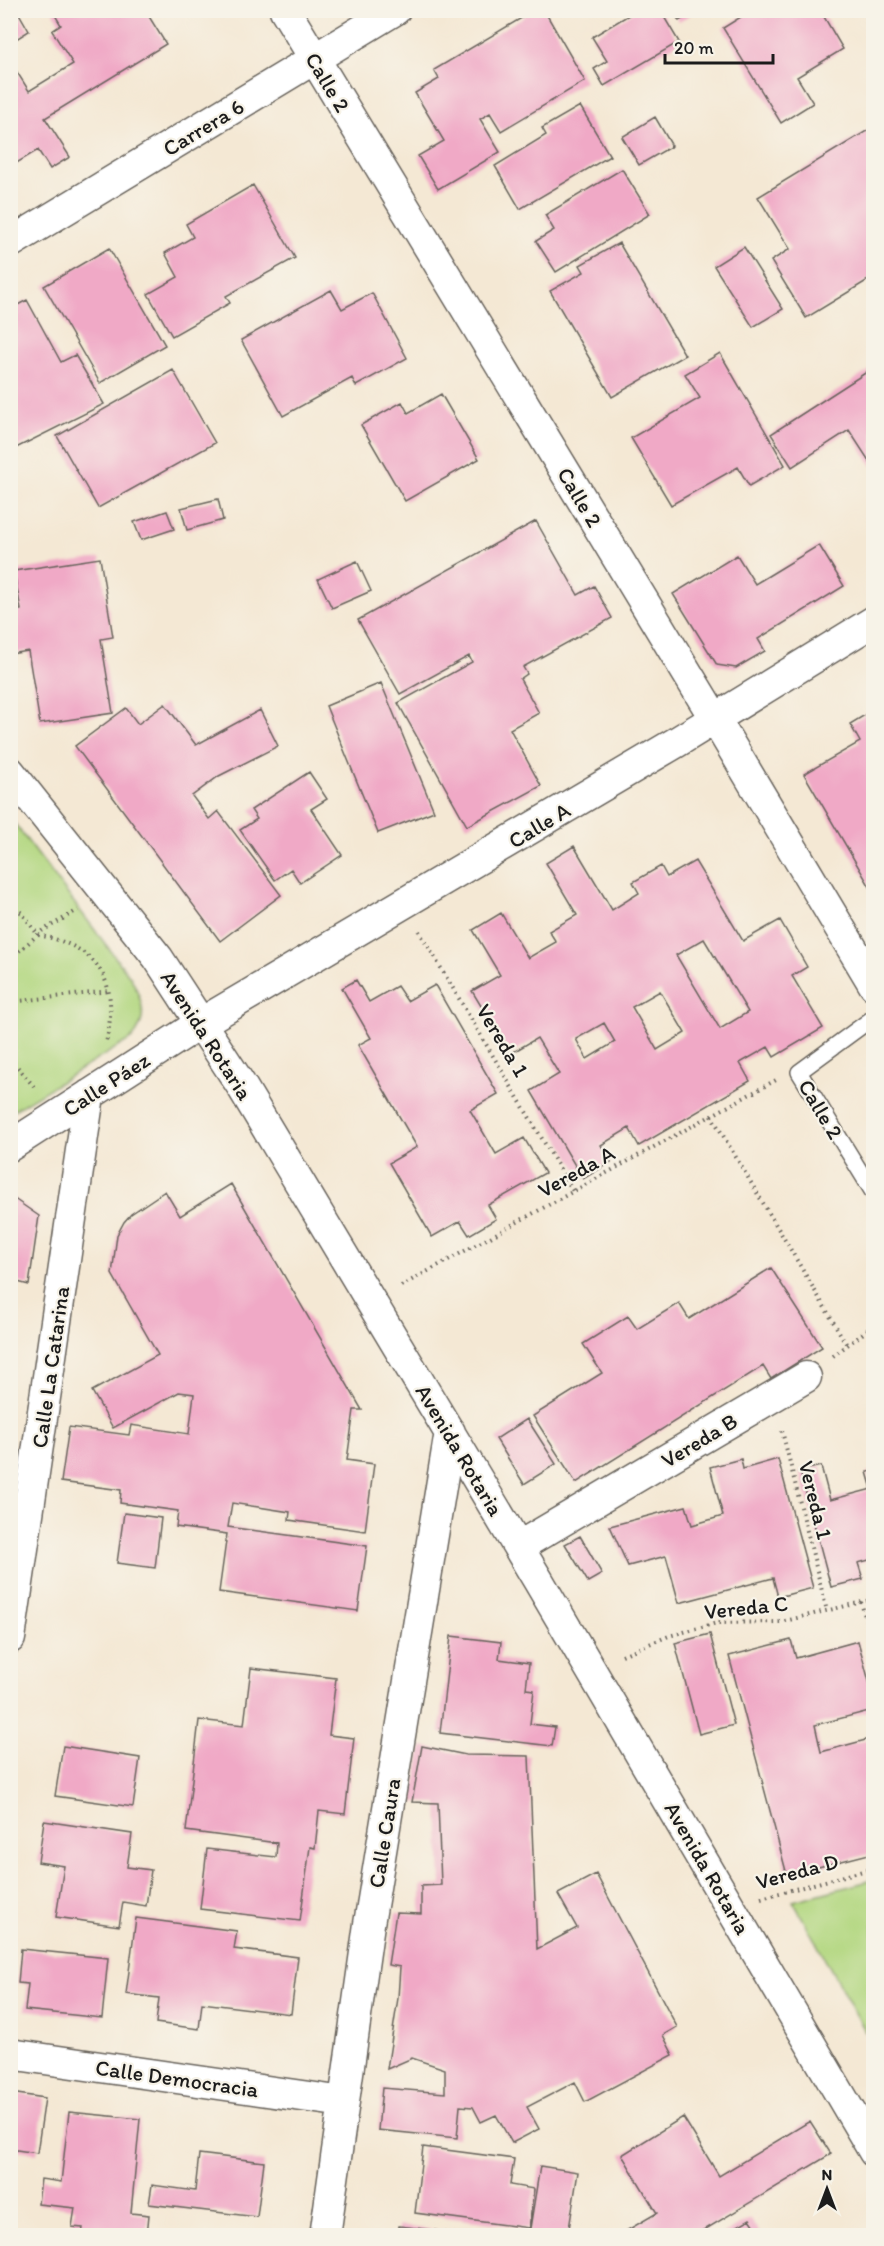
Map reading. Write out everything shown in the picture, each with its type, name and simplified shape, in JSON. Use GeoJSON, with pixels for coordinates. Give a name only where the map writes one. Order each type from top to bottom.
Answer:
{"type":"FeatureCollection","features":[{"type":"Feature","properties":{"kind":"street","name":"Calle 2"},"geometry":{"type":"LineString","coordinates":[[285,10],[715,719],[873,985]]}},
{"type":"Feature","properties":{"kind":"street","name":"Carrera 6"},"geometry":{"type":"LineString","coordinates":[[10,243],[395,10]]}},
{"type":"Feature","properties":{"kind":"street","name":"Calle A"},"geometry":{"type":"LineString","coordinates":[[201,1023],[715,719],[873,621]]}},
{"type":"Feature","properties":{"kind":"street","name":"Avenida Rotaria"},"geometry":{"type":"LineString","coordinates":[[10,772],[158,958],[241,1085],[590,1668],[873,2152]]}},
{"type":"Feature","properties":{"kind":"street","name":"Calle Páez"},"geometry":{"type":"LineString","coordinates":[[10,1146],[201,1023]]}},
{"type":"Feature","properties":{"kind":"street","name":"Calle La Catarina"},"geometry":{"type":"LineString","coordinates":[[10,1638],[94,1092]]}},
{"type":"Feature","properties":{"kind":"street","name":"Vereda B"},"geometry":{"type":"LineString","coordinates":[[518,1547],[806,1377]]}},
{"type":"Feature","properties":{"kind":"street","name":"Calle Caura"},"geometry":{"type":"LineString","coordinates":[[324,2235],[369,1924],[450,1432]]}},
{"type":"Feature","properties":{"kind":"street","name":"Calle Democracia"},"geometry":{"type":"LineString","coordinates":[[10,2054],[344,2102]]}},
{"type":"Feature","properties":{"kind":"lane","name":"Calle 2"},"geometry":{"type":"LineString","coordinates":[[873,1017],[799,1072],[873,1194]]}},
{"type":"Feature","properties":{"kind":"path"},"geometry":{"type":"LineString","coordinates":[[10,959],[38,935],[106,893]]}},
{"type":"Feature","properties":{"kind":"path"},"geometry":{"type":"LineString","coordinates":[[10,905],[22,913],[38,935],[63,941],[92,958],[101,969],[110,991],[111,1013],[94,1092]]}},
{"type":"Feature","properties":{"kind":"path","name":"Vereda 1"},"geometry":{"type":"LineString","coordinates":[[404,905],[573,1191]]}},
{"type":"Feature","properties":{"kind":"path"},"geometry":{"type":"LineString","coordinates":[[10,1002],[110,991]]}},
{"type":"Feature","properties":{"kind":"path"},"geometry":{"type":"LineString","coordinates":[[10,1058],[55,1117]]}},
{"type":"Feature","properties":{"kind":"path","name":"Vereda A"},"geometry":{"type":"LineString","coordinates":[[372,1302],[773,1081],[799,1072]]}},
{"type":"Feature","properties":{"kind":"path"},"geometry":{"type":"LineString","coordinates":[[711,1115],[847,1345]]}},
{"type":"Feature","properties":{"kind":"path"},"geometry":{"type":"LineString","coordinates":[[806,1377],[873,1325]]}},
{"type":"Feature","properties":{"kind":"path","name":"Vereda 1"},"geometry":{"type":"LineString","coordinates":[[773,1397],[827,1611]]}},
{"type":"Feature","properties":{"kind":"path","name":"Vereda C"},"geometry":{"type":"LineString","coordinates":[[590,1668],[669,1636],[717,1623],[781,1622],[873,1599]]}},
{"type":"Feature","properties":{"kind":"path"},"geometry":{"type":"LineString","coordinates":[[861,1602],[873,1650]]}},
{"type":"Feature","properties":{"kind":"path","name":"Vereda D"},"geometry":{"type":"LineString","coordinates":[[730,1906],[873,1868]]}},
{"type":"Feature","properties":{"kind":"green space"},"geometry":{"type":"Polygon","coordinates":[[[11,819],[131,978],[141,1002],[142,1017],[137,1032],[131,1039],[11,1112],[11,819]]]}},
{"type":"Feature","properties":{"kind":"green space"},"geometry":{"type":"Polygon","coordinates":[[[874,1880],[873,2045],[793,1901],[874,1880]]]}},
{"type":"Feature","properties":{"kind":"building"},"geometry":{"type":"Polygon","coordinates":[[[10,10],[17,10],[29,31],[10,43],[10,10]]]}},
{"type":"Feature","properties":{"kind":"building"},"geometry":{"type":"Polygon","coordinates":[[[52,10],[145,10],[166,44],[45,118],[70,157],[50,169],[38,150],[10,167],[10,61],[29,91],[73,64],[52,31],[61,25],[52,10]]]}},
{"type":"Feature","properties":{"kind":"building"},"geometry":{"type":"Polygon","coordinates":[[[535,10],[544,10],[585,81],[501,131],[490,113],[480,119],[500,152],[438,189],[418,156],[444,141],[415,93],[439,79],[434,70],[535,10]]]}},
{"type":"Feature","properties":{"kind":"building"},"geometry":{"type":"Polygon","coordinates":[[[637,10],[660,10],[679,42],[604,86],[594,69],[607,61],[592,37],[637,10]]]}},
{"type":"Feature","properties":{"kind":"building"},"geometry":{"type":"Polygon","coordinates":[[[673,10],[698,10],[679,21],[673,10]]]}},
{"type":"Feature","properties":{"kind":"building"},"geometry":{"type":"Polygon","coordinates":[[[752,10],[820,10],[843,49],[797,77],[813,103],[781,123],[723,28],[752,10]]]}},
{"type":"Feature","properties":{"kind":"building"},"geometry":{"type":"Polygon","coordinates":[[[580,106],[610,156],[520,209],[495,166],[546,135],[542,128],[580,106]]]}},
{"type":"Feature","properties":{"kind":"building"},"geometry":{"type":"Polygon","coordinates":[[[655,117],[672,146],[639,165],[622,137],[655,117]]]}},
{"type":"Feature","properties":{"kind":"building"},"geometry":{"type":"Polygon","coordinates":[[[873,127],[873,277],[806,318],[771,261],[790,249],[758,197],[873,127]]]}},
{"type":"Feature","properties":{"kind":"building"},"geometry":{"type":"Polygon","coordinates":[[[622,169],[650,214],[556,272],[536,241],[554,230],[545,215],[622,169]]]}},
{"type":"Feature","properties":{"kind":"building"},"geometry":{"type":"Polygon","coordinates":[[[253,185],[295,258],[226,296],[230,303],[172,336],[148,294],[178,277],[165,253],[193,237],[186,224],[253,185]]]}},
{"type":"Feature","properties":{"kind":"building"},"geometry":{"type":"Polygon","coordinates":[[[619,243],[685,355],[612,397],[550,291],[584,272],[580,265],[619,243]]]}},
{"type":"Feature","properties":{"kind":"building"},"geometry":{"type":"Polygon","coordinates":[[[744,247],[783,309],[753,327],[714,266],[744,247]]]}},
{"type":"Feature","properties":{"kind":"building"},"geometry":{"type":"Polygon","coordinates":[[[109,248],[165,345],[100,383],[44,286],[109,248]]]}},
{"type":"Feature","properties":{"kind":"building"},"geometry":{"type":"Polygon","coordinates":[[[331,290],[342,309],[372,293],[407,358],[356,386],[352,378],[283,416],[241,340],[331,290]]]}},
{"type":"Feature","properties":{"kind":"building"},"geometry":{"type":"Polygon","coordinates":[[[27,300],[61,362],[75,355],[104,404],[10,451],[10,309],[27,300]]]}},
{"type":"Feature","properties":{"kind":"building"},"geometry":{"type":"Polygon","coordinates":[[[720,353],[785,465],[749,486],[738,467],[671,505],[631,438],[700,398],[685,374],[720,353]]]}},
{"type":"Feature","properties":{"kind":"building"},"geometry":{"type":"Polygon","coordinates":[[[873,368],[873,467],[849,430],[792,467],[771,434],[873,368]]]}},
{"type":"Feature","properties":{"kind":"building"},"geometry":{"type":"Polygon","coordinates":[[[173,370],[215,443],[98,508],[57,436],[173,370]]]}},
{"type":"Feature","properties":{"kind":"building"},"geometry":{"type":"Polygon","coordinates":[[[441,394],[479,459],[405,501],[361,425],[402,402],[408,413],[441,394]]]}},
{"type":"Feature","properties":{"kind":"building"},"geometry":{"type":"Polygon","coordinates":[[[218,499],[223,520],[187,530],[181,508],[218,499]]]}},
{"type":"Feature","properties":{"kind":"building"},"geometry":{"type":"Polygon","coordinates":[[[167,511],[174,529],[141,540],[134,522],[167,511]]]}},
{"type":"Feature","properties":{"kind":"building"},"geometry":{"type":"Polygon","coordinates":[[[536,521],[578,595],[594,586],[612,618],[523,667],[527,674],[520,679],[539,713],[510,729],[541,786],[467,826],[398,703],[472,662],[469,656],[400,694],[358,620],[536,521]]]}},
{"type":"Feature","properties":{"kind":"building"},"geometry":{"type":"Polygon","coordinates":[[[819,545],[844,586],[758,639],[765,651],[736,668],[717,665],[673,594],[737,555],[755,584],[819,545]]]}},
{"type":"Feature","properties":{"kind":"building"},"geometry":{"type":"Polygon","coordinates":[[[100,558],[113,637],[101,639],[113,713],[40,724],[28,651],[10,654],[10,612],[21,610],[14,571],[100,558]]]}},
{"type":"Feature","properties":{"kind":"building"},"geometry":{"type":"Polygon","coordinates":[[[357,561],[371,591],[332,608],[318,579],[357,561]]]}},
{"type":"Feature","properties":{"kind":"building"},"geometry":{"type":"Polygon","coordinates":[[[381,683],[434,811],[378,833],[326,706],[381,683]]]}},
{"type":"Feature","properties":{"kind":"building"},"geometry":{"type":"Polygon","coordinates":[[[165,704],[196,745],[260,710],[278,746],[219,776],[192,796],[209,819],[218,811],[281,895],[220,941],[75,746],[126,708],[138,724],[165,704]]]}},
{"type":"Feature","properties":{"kind":"building"},"geometry":{"type":"Polygon","coordinates":[[[873,710],[873,892],[804,774],[860,742],[850,724],[873,710]]]}},
{"type":"Feature","properties":{"kind":"building"},"geometry":{"type":"Polygon","coordinates":[[[309,772],[327,799],[311,809],[342,855],[300,883],[291,869],[275,880],[240,830],[257,819],[251,810],[309,772]]]}},
{"type":"Feature","properties":{"kind":"building"},"geometry":{"type":"Polygon","coordinates":[[[574,846],[612,910],[639,893],[633,882],[661,866],[667,877],[695,861],[743,941],[780,920],[807,967],[792,976],[823,1028],[774,1057],[768,1047],[740,1063],[750,1081],[639,1146],[629,1128],[601,1145],[611,1162],[583,1179],[531,1091],[559,1074],[537,1038],[510,1054],[472,991],[500,975],[473,930],[501,913],[528,958],[556,942],[549,931],[577,915],[546,863],[574,846]],[[704,939],[676,955],[720,1029],[748,1012],[704,939]],[[660,991],[632,1007],[657,1050],[685,1033],[660,991]],[[604,1023],[576,1039],[587,1059],[615,1042],[604,1023]]]}},
{"type":"Feature","properties":{"kind":"building"},"geometry":{"type":"Polygon","coordinates":[[[356,980],[369,1002],[397,986],[407,1001],[435,985],[498,1094],[470,1110],[496,1154],[524,1138],[545,1173],[488,1205],[496,1219],[469,1235],[460,1221],[432,1237],[389,1163],[417,1147],[358,1045],[371,1038],[342,988],[356,980]]]}},
{"type":"Feature","properties":{"kind":"building"},"geometry":{"type":"Polygon","coordinates":[[[231,1184],[362,1410],[354,1410],[347,1460],[374,1464],[365,1531],[289,1520],[290,1512],[232,1503],[228,1527],[367,1546],[358,1611],[219,1592],[227,1534],[176,1527],[178,1511],[120,1503],[121,1490],[61,1482],[69,1427],[129,1435],[131,1425],[189,1434],[194,1394],[179,1392],[113,1428],[92,1391],[158,1355],[112,1274],[117,1235],[131,1214],[165,1191],[180,1216],[231,1184]]]}},
{"type":"Feature","properties":{"kind":"building"},"geometry":{"type":"Polygon","coordinates":[[[10,1196],[39,1216],[29,1285],[10,1280],[10,1196]]]}},
{"type":"Feature","properties":{"kind":"building"},"geometry":{"type":"Polygon","coordinates":[[[771,1268],[822,1347],[771,1379],[763,1366],[576,1483],[533,1416],[602,1373],[583,1344],[628,1316],[637,1329],[679,1303],[689,1319],[771,1268]]]}},
{"type":"Feature","properties":{"kind":"building"},"geometry":{"type":"Polygon","coordinates":[[[527,1419],[556,1464],[524,1484],[496,1439],[527,1419]]]}},
{"type":"Feature","properties":{"kind":"building"},"geometry":{"type":"Polygon","coordinates":[[[741,1459],[743,1469],[778,1459],[813,1588],[778,1597],[773,1578],[679,1603],[666,1556],[628,1566],[610,1526],[686,1506],[692,1525],[723,1516],[710,1467],[741,1459]]]}},
{"type":"Feature","properties":{"kind":"building"},"geometry":{"type":"Polygon","coordinates":[[[821,1466],[830,1500],[872,1489],[867,1472],[873,1471],[873,1559],[858,1563],[863,1579],[831,1587],[800,1471],[821,1466]]]}},
{"type":"Feature","properties":{"kind":"building"},"geometry":{"type":"Polygon","coordinates":[[[124,1513],[161,1518],[155,1568],[117,1563],[124,1513]]]}},
{"type":"Feature","properties":{"kind":"building"},"geometry":{"type":"Polygon","coordinates":[[[580,1536],[602,1574],[588,1582],[565,1544],[580,1536]]]}},
{"type":"Feature","properties":{"kind":"building"},"geometry":{"type":"Polygon","coordinates":[[[710,1634],[734,1725],[699,1734],[675,1643],[710,1634]]]}},
{"type":"Feature","properties":{"kind":"building"},"geometry":{"type":"Polygon","coordinates":[[[451,1636],[501,1642],[499,1659],[529,1663],[526,1689],[534,1690],[530,1724],[555,1727],[552,1746],[440,1733],[451,1636]]]}},
{"type":"Feature","properties":{"kind":"building"},"geometry":{"type":"Polygon","coordinates":[[[791,1640],[796,1658],[858,1641],[873,1696],[873,1710],[815,1725],[821,1752],[873,1738],[873,1853],[787,1875],[729,1656],[791,1640]]]}},
{"type":"Feature","properties":{"kind":"building"},"geometry":{"type":"Polygon","coordinates":[[[251,1668],[336,1678],[329,1735],[354,1738],[345,1814],[319,1811],[315,1848],[310,1847],[300,1921],[200,1909],[207,1849],[276,1857],[277,1843],[186,1831],[199,1720],[244,1725],[251,1668]]]}},
{"type":"Feature","properties":{"kind":"building"},"geometry":{"type":"Polygon","coordinates":[[[63,1746],[140,1758],[133,1807],[55,1796],[63,1746]]]}},
{"type":"Feature","properties":{"kind":"building"},"geometry":{"type":"Polygon","coordinates":[[[422,1746],[466,1755],[529,1756],[537,1949],[577,1928],[558,1894],[596,1874],[677,2027],[663,2035],[673,2055],[585,2102],[575,2082],[527,2107],[539,2129],[512,2143],[496,2115],[481,2122],[473,2107],[460,2106],[457,2138],[378,2130],[382,2088],[445,2093],[445,2069],[412,2058],[387,2069],[398,1998],[400,1967],[388,1965],[396,1913],[421,1914],[421,1886],[441,1885],[438,1803],[412,1802],[422,1746]]]}},
{"type":"Feature","properties":{"kind":"building"},"geometry":{"type":"Polygon","coordinates":[[[44,1821],[132,1834],[127,1867],[151,1870],[146,1906],[123,1902],[119,1926],[56,1917],[64,1866],[38,1862],[44,1821]]]}},
{"type":"Feature","properties":{"kind":"building"},"geometry":{"type":"Polygon","coordinates":[[[136,1918],[237,1931],[234,1949],[298,1957],[291,2014],[202,2003],[199,2029],[156,2023],[159,1998],[126,1994],[136,1918]]]}},
{"type":"Feature","properties":{"kind":"building"},"geometry":{"type":"Polygon","coordinates":[[[21,1949],[108,1958],[102,2018],[25,2010],[28,1984],[18,1983],[21,1949]]]}},
{"type":"Feature","properties":{"kind":"building"},"geometry":{"type":"Polygon","coordinates":[[[10,2093],[45,2098],[37,2153],[10,2149],[10,2093]]]}},
{"type":"Feature","properties":{"kind":"building"},"geometry":{"type":"Polygon","coordinates":[[[69,2112],[140,2119],[131,2213],[149,2215],[147,2235],[82,2235],[83,2228],[72,2227],[75,2208],[38,2204],[41,2179],[61,2182],[69,2112]]]}},
{"type":"Feature","properties":{"kind":"building"},"geometry":{"type":"Polygon","coordinates":[[[683,2117],[719,2176],[810,2121],[831,2154],[696,2235],[619,2235],[657,2213],[622,2155],[683,2117]]]}},
{"type":"Feature","properties":{"kind":"building"},"geometry":{"type":"Polygon","coordinates":[[[423,2147],[514,2159],[510,2185],[534,2189],[529,2228],[415,2213],[423,2147]]]}},
{"type":"Feature","properties":{"kind":"building"},"geometry":{"type":"Polygon","coordinates":[[[199,2154],[264,2162],[257,2217],[149,2204],[152,2185],[195,2191],[199,2154]]]}},
{"type":"Feature","properties":{"kind":"building"},"geometry":{"type":"Polygon","coordinates":[[[540,2166],[578,2172],[568,2235],[529,2235],[540,2166]]]}},
{"type":"Feature","properties":{"kind":"building"},"geometry":{"type":"Polygon","coordinates":[[[750,2219],[761,2235],[722,2235],[750,2219]]]}},
{"type":"Feature","properties":{"kind":"building"},"geometry":{"type":"Polygon","coordinates":[[[399,2226],[465,2234],[465,2235],[398,2235],[399,2226]]]}},
{"type":"Feature","properties":{"kind":"building"},"geometry":{"type":"Polygon","coordinates":[[[151,2232],[172,2234],[172,2235],[151,2235],[151,2232]]]}}]}
